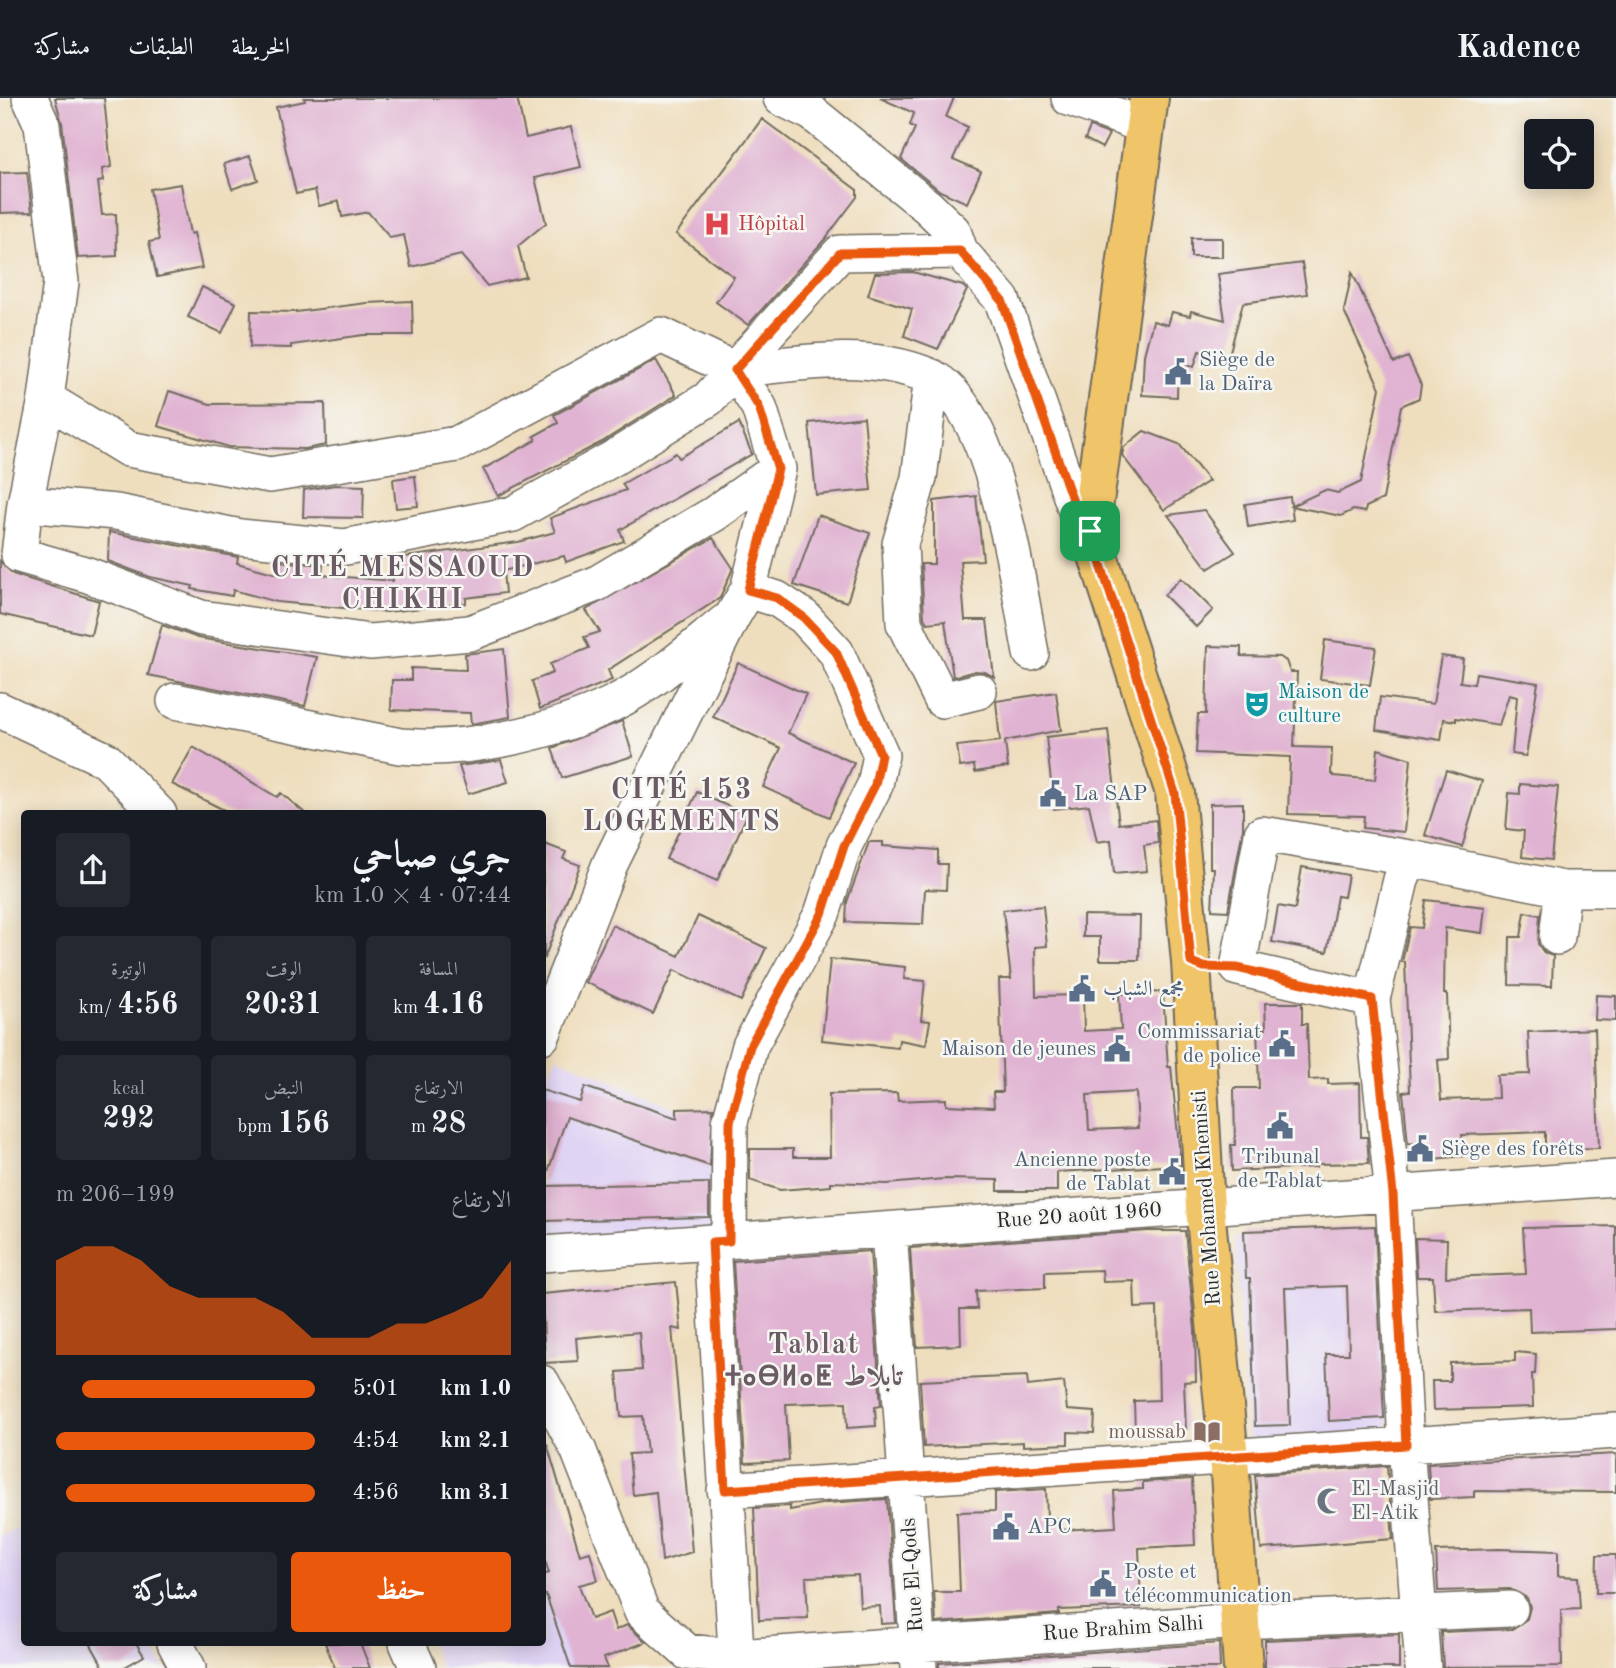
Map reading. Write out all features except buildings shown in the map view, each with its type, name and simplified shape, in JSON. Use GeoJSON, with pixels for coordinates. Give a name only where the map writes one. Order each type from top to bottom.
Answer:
{"type":"FeatureCollection","features":[{"type":"Feature","properties":{"kind":"main road"},"geometry":{"type":"LineString","coordinates":[[1090,531],[1147,112]]}},
{"type":"Feature","properties":{"kind":"main road","name":"Rue Mohamed Khemisti"},"geometry":{"type":"LineString","coordinates":[[1090,531],[1175,793],[1191,962],[1205,1208],[1229,1458],[1243,1668]]}},
{"type":"Feature","properties":{"kind":"street"},"geometry":{"type":"LineString","coordinates":[[30,98],[41,125],[61,282],[46,399],[25,504],[19,555],[89,575],[201,618],[370,642],[470,633],[596,584],[714,514],[778,469]]}},
{"type":"Feature","properties":{"kind":"street"},"geometry":{"type":"LineString","coordinates":[[781,98],[812,113],[928,207],[953,231],[960,251],[1002,300],[1079,519],[1090,531]]}},
{"type":"Feature","properties":{"kind":"street"},"geometry":{"type":"LineString","coordinates":[[1069,98],[1147,112]]}},
{"type":"Feature","properties":{"kind":"street"},"geometry":{"type":"LineString","coordinates":[[25,504],[117,512],[240,537],[345,547],[513,514],[612,459],[708,399],[840,253],[960,251]]}},
{"type":"Feature","properties":{"kind":"street"},"geometry":{"type":"LineString","coordinates":[[46,399],[128,449],[270,475],[457,444],[661,335],[735,370],[808,362],[864,360],[932,377],[955,395],[972,422],[995,477],[1031,653]]}},
{"type":"Feature","properties":{"kind":"street"},"geometry":{"type":"LineString","coordinates":[[546,1026],[610,864],[740,604],[778,469],[759,407],[735,370]]}},
{"type":"Feature","properties":{"kind":"street"},"geometry":{"type":"LineString","coordinates":[[932,377],[919,478],[900,544],[904,623],[942,700],[979,691]]}},
{"type":"Feature","properties":{"kind":"street"},"geometry":{"type":"LineString","coordinates":[[175,701],[400,746],[436,750],[539,730],[612,704],[655,677],[740,604],[777,598],[803,617],[836,652],[881,755],[875,785],[844,846],[822,914],[750,1046],[730,1122],[721,1241],[725,1490],[736,1662]]}},
{"type":"Feature","properties":{"kind":"street"},"geometry":{"type":"LineString","coordinates":[[0,710],[106,760],[155,810]]}},
{"type":"Feature","properties":{"kind":"street"},"geometry":{"type":"LineString","coordinates":[[1237,968],[1262,834],[1410,858],[1563,889],[1616,889]]}},
{"type":"Feature","properties":{"kind":"street"},"geometry":{"type":"LineString","coordinates":[[1410,858],[1401,880],[1372,999],[1393,1194],[1406,1445],[1421,1613],[1423,1668]]}},
{"type":"Feature","properties":{"kind":"street"},"geometry":{"type":"LineString","coordinates":[[1557,937],[1563,889]]}},
{"type":"Feature","properties":{"kind":"street"},"geometry":{"type":"LineString","coordinates":[[1191,962],[1204,967],[1237,968],[1372,999]]}},
{"type":"Feature","properties":{"kind":"street","name":"Rue 20 août 1960"},"geometry":{"type":"LineString","coordinates":[[546,1254],[1616,1178]]}},
{"type":"Feature","properties":{"kind":"street","name":"Rue El-Qods"},"geometry":{"type":"LineString","coordinates":[[889,1230],[918,1655]]}},
{"type":"Feature","properties":{"kind":"street","name":"Rue Brahim Salhi"},"geometry":{"type":"LineString","coordinates":[[546,1390],[578,1449],[642,1612],[687,1652],[736,1662],[918,1655],[1240,1620],[1510,1609]]}},
{"type":"Feature","properties":{"kind":"street"},"geometry":{"type":"LineString","coordinates":[[725,1490],[1616,1431]]}},
{"type":"Feature","properties":{"kind":"street"},"geometry":{"type":"LineString","coordinates":[[177,1646],[188,1668]]}},
{"type":"Feature","properties":{"kind":"street"},"geometry":{"type":"LineString","coordinates":[[408,1646],[418,1668]]}},
{"type":"Feature","properties":{"kind":"shaded area"},"geometry":{"type":"Polygon","coordinates":[[[556,1057],[716,1125],[719,1235],[546,1243],[546,1080],[556,1057]]]}},
{"type":"Feature","properties":{"kind":"shaded area"},"geometry":{"type":"Polygon","coordinates":[[[1376,1227],[1390,1437],[1248,1446],[1235,1237],[1376,1227]]]}},
{"type":"Feature","properties":{"kind":"shaded area"},"geometry":{"type":"Polygon","coordinates":[[[548,1482],[607,1668],[440,1668],[432,1646],[546,1646],[548,1482]]]}},
{"type":"Feature","properties":{"kind":"shaded area"},"geometry":{"type":"Polygon","coordinates":[[[21,1526],[21,1646],[149,1646],[165,1668],[0,1668],[0,1536],[21,1526]]]}},
{"type":"Feature","properties":{"kind":"place","name":"Hôpital"},"geometry":{"type":"Point","coordinates":[717,224]}},
{"type":"Feature","properties":{"kind":"place","name":"Siège de la Daïra"},"geometry":{"type":"Point","coordinates":[1178,372]}},
{"type":"Feature","properties":{"kind":"place","name":"Maison de culture"},"geometry":{"type":"Point","coordinates":[1257,704]}},
{"type":"Feature","properties":{"kind":"place","name":"La SAP"},"geometry":{"type":"Point","coordinates":[1053,794]}},
{"type":"Feature","properties":{"kind":"place","name":"مجمع الشباب"},"geometry":{"type":"Point","coordinates":[1082,989]}},
{"type":"Feature","properties":{"kind":"place","name":"Commissariat de police"},"geometry":{"type":"Point","coordinates":[1282,1044]}},
{"type":"Feature","properties":{"kind":"place","name":"Maison de jeunes"},"geometry":{"type":"Point","coordinates":[1117,1049]}},
{"type":"Feature","properties":{"kind":"place","name":"Tribunal de Tablat"},"geometry":{"type":"Point","coordinates":[1280,1126]}},
{"type":"Feature","properties":{"kind":"place","name":"Siège des forêts"},"geometry":{"type":"Point","coordinates":[1420,1149]}},
{"type":"Feature","properties":{"kind":"place","name":"Ancienne poste de Tablat"},"geometry":{"type":"Point","coordinates":[1172,1172]}},
{"type":"Feature","properties":{"kind":"place","name":"moussab"},"geometry":{"type":"Point","coordinates":[1207,1432]}},
{"type":"Feature","properties":{"kind":"place","name":"El-Masjid El-Atik"},"geometry":{"type":"Point","coordinates":[1330,1501]}},
{"type":"Feature","properties":{"kind":"place","name":"APC"},"geometry":{"type":"Point","coordinates":[1006,1527]}},
{"type":"Feature","properties":{"kind":"place","name":"Poste et télécommunication"},"geometry":{"type":"Point","coordinates":[1103,1584]}},
{"type":"Feature","properties":{"kind":"district","name":"CITÉ MESSAOUD CHIKHI"},"geometry":{"type":"Point","coordinates":[403,585]}},
{"type":"Feature","properties":{"kind":"district","name":"CITÉ 153 LOGEMENTS"},"geometry":{"type":"Point","coordinates":[682,807]}},
{"type":"Feature","properties":{"kind":"district","name":"Tablat ⵜⴰⴱⵍⴰⵟ تابلاط"},"geometry":{"type":"Point","coordinates":[814,1362]}},
{"type":"Feature","properties":{"kind":"route"},"geometry":{"type":"LineString","coordinates":[[960,251],[1002,300],[1079,519],[1090,531],[1175,793],[1191,962],[1204,967],[1237,968],[1372,999],[1393,1194],[1406,1445],[725,1490],[712,1242],[729,1241],[730,1122],[750,1046],[794,970],[822,914],[844,846],[875,785],[881,755],[836,652],[803,617],[777,598],[748,590],[778,469],[759,407],[735,370],[840,253],[960,251]]}}]}
